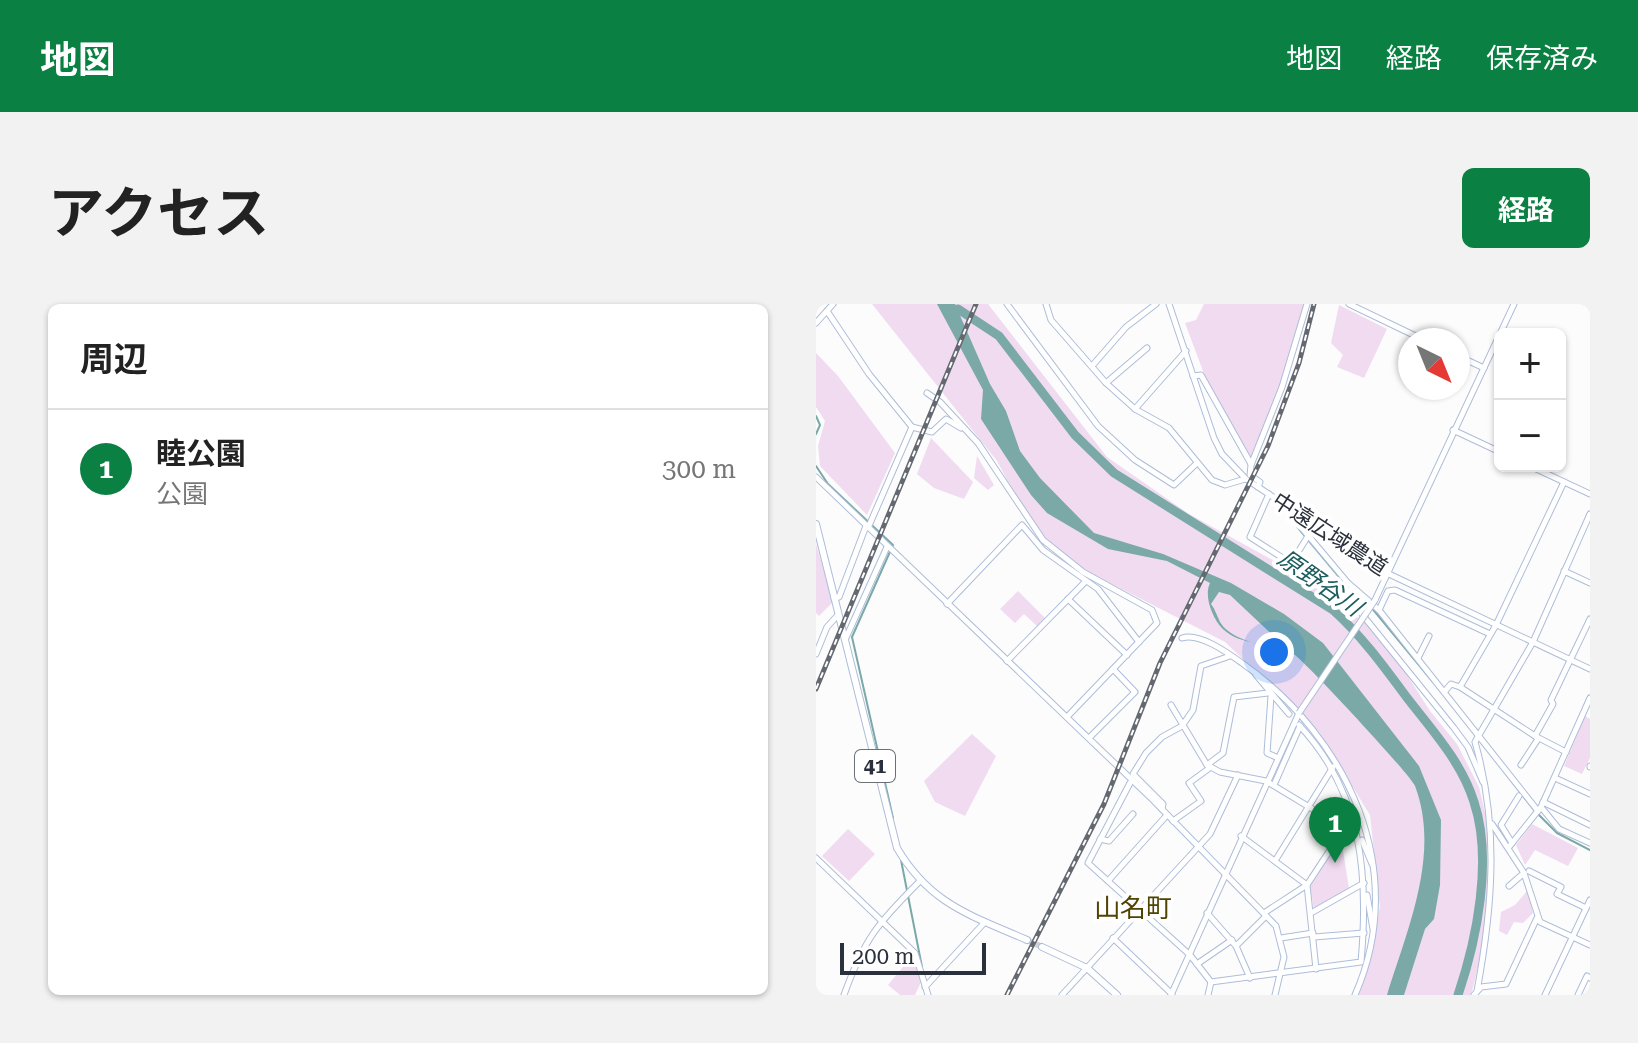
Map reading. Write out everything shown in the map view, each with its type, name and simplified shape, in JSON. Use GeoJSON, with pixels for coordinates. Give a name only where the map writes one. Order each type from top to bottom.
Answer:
{"type":"FeatureCollection","features":[{"type":"Feature","properties":{"kind":"main road","name":"41"},"geometry":{"type":"LineString","coordinates":[[816,524],[897,848],[919,882],[949,906],[1027,940]]}},
{"type":"Feature","properties":{"kind":"main road"},"geometry":{"type":"LineString","coordinates":[[1042,947],[1087,968],[1113,994]]}},
{"type":"Feature","properties":{"kind":"street"},"geometry":{"type":"LineString","coordinates":[[816,323],[833,304]]}},
{"type":"Feature","properties":{"kind":"street"},"geometry":{"type":"LineString","coordinates":[[1007,304],[1098,426],[1135,460],[1174,485],[1197,463]]}},
{"type":"Feature","properties":{"kind":"street"},"geometry":{"type":"LineString","coordinates":[[1092,366],[1126,327],[1156,304]]}},
{"type":"Feature","properties":{"kind":"street","name":"中遠広域農道"},"geometry":{"type":"LineString","coordinates":[[1169,304],[1218,447],[1246,479],[1389,574],[1590,669]]}},
{"type":"Feature","properties":{"kind":"street"},"geometry":{"type":"LineString","coordinates":[[1258,487],[1260,482],[1250,475],[1251,465],[1282,387],[1307,304]]}},
{"type":"Feature","properties":{"kind":"street"},"geometry":{"type":"LineString","coordinates":[[1349,304],[1399,328]]}},
{"type":"Feature","properties":{"kind":"street"},"geometry":{"type":"LineString","coordinates":[[1113,938],[1171,995],[1276,757],[1299,713],[1389,574],[1453,430],[1514,304]]}},
{"type":"Feature","properties":{"kind":"street"},"geometry":{"type":"LineString","coordinates":[[1047,305],[1051,320],[1106,383],[1135,409],[1169,428],[1197,463],[1220,485],[1246,479]]}},
{"type":"Feature","properties":{"kind":"street"},"geometry":{"type":"LineString","coordinates":[[827,311],[869,374],[912,427],[932,432],[946,419],[969,434]]}},
{"type":"Feature","properties":{"kind":"street"},"geometry":{"type":"LineString","coordinates":[[1106,383],[1147,348]]}},
{"type":"Feature","properties":{"kind":"street"},"geometry":{"type":"LineString","coordinates":[[1135,409],[1186,351]]}},
{"type":"Feature","properties":{"kind":"street"},"geometry":{"type":"LineString","coordinates":[[1470,362],[1484,368]]}},
{"type":"Feature","properties":{"kind":"street"},"geometry":{"type":"LineString","coordinates":[[1193,376],[1201,375],[1251,465]]}},
{"type":"Feature","properties":{"kind":"street"},"geometry":{"type":"LineString","coordinates":[[927,393],[969,434],[1043,540],[1083,572],[1152,610],[1150,613],[1157,623],[1067,717]]}},
{"type":"Feature","properties":{"kind":"street"},"geometry":{"type":"LineString","coordinates":[[834,598],[839,597],[912,427]]}},
{"type":"Feature","properties":{"kind":"street"},"geometry":{"type":"LineString","coordinates":[[1453,430],[1494,449]]}},
{"type":"Feature","properties":{"kind":"street"},"geometry":{"type":"LineString","coordinates":[[1543,472],[1590,494]]}},
{"type":"Feature","properties":{"kind":"street"},"geometry":{"type":"LineString","coordinates":[[816,477],[1162,809],[1265,914],[1281,938],[1284,957],[1275,995]]}},
{"type":"Feature","properties":{"kind":"street"},"geometry":{"type":"LineString","coordinates":[[1460,687],[1496,625],[1564,482]]}},
{"type":"Feature","properties":{"kind":"street"},"geometry":{"type":"LineString","coordinates":[[816,485],[826,487]]}},
{"type":"Feature","properties":{"kind":"street"},"geometry":{"type":"LineString","coordinates":[[1269,494],[1250,537],[1353,603],[1381,634],[1468,747],[1485,787]]}},
{"type":"Feature","properties":{"kind":"street"},"geometry":{"type":"LineString","coordinates":[[1519,796],[1501,825],[1526,872],[1537,918],[1506,984],[1476,993],[1493,876],[1492,824],[1475,742],[1533,642],[1590,514]]}},
{"type":"Feature","properties":{"kind":"street"},"geometry":{"type":"LineString","coordinates":[[1307,519],[1301,527],[1308,536],[1379,610],[1480,735],[1493,757],[1559,829],[1590,843]]}},
{"type":"Feature","properties":{"kind":"street"},"geometry":{"type":"LineString","coordinates":[[947,604],[1022,525],[1043,550],[1098,589],[1139,642]]}},
{"type":"Feature","properties":{"kind":"street"},"geometry":{"type":"LineString","coordinates":[[1308,536],[1295,557],[1323,582]]}},
{"type":"Feature","properties":{"kind":"street"},"geometry":{"type":"LineString","coordinates":[[845,640],[887,547]]}},
{"type":"Feature","properties":{"kind":"street"},"geometry":{"type":"LineString","coordinates":[[1564,571],[1590,583]]}},
{"type":"Feature","properties":{"kind":"street"},"geometry":{"type":"LineString","coordinates":[[1007,661],[1085,582]]}},
{"type":"Feature","properties":{"kind":"street"},"geometry":{"type":"LineString","coordinates":[[1333,588],[1358,591]]}},
{"type":"Feature","properties":{"kind":"street"},"geometry":{"type":"LineString","coordinates":[[1379,610],[1388,591],[1395,590],[1490,634]]}},
{"type":"Feature","properties":{"kind":"street"},"geometry":{"type":"LineString","coordinates":[[1068,599],[1127,655]]}},
{"type":"Feature","properties":{"kind":"street"},"geometry":{"type":"LineString","coordinates":[[816,654],[827,627],[838,615]]}},
{"type":"Feature","properties":{"kind":"street"},"geometry":{"type":"LineString","coordinates":[[1521,765],[1553,704],[1551,700],[1590,619]]}},
{"type":"Feature","properties":{"kind":"street"},"geometry":{"type":"LineString","coordinates":[[1418,658],[1429,636]]}},
{"type":"Feature","properties":{"kind":"street"},"geometry":{"type":"LineString","coordinates":[[1182,638],[1199,639],[1230,656],[1255,673],[1299,713],[1328,747],[1359,809],[1375,872],[1373,932],[1355,995]]}},
{"type":"Feature","properties":{"kind":"street"},"geometry":{"type":"LineString","coordinates":[[1162,809],[1163,804],[1133,774],[1146,753],[1162,737],[1182,726],[1193,710],[1201,666],[1230,656]]}},
{"type":"Feature","properties":{"kind":"street"},"geometry":{"type":"LineString","coordinates":[[1089,738],[1135,692],[1113,669]]}},
{"type":"Feature","properties":{"kind":"street"},"geometry":{"type":"LineString","coordinates":[[1255,673],[1289,714]]}},
{"type":"Feature","properties":{"kind":"street"},"geometry":{"type":"LineString","coordinates":[[1445,691],[1451,684],[1460,687],[1536,737],[1566,752]]}},
{"type":"Feature","properties":{"kind":"street"},"geometry":{"type":"LineString","coordinates":[[1270,694],[1267,753],[1276,757]]}},
{"type":"Feature","properties":{"kind":"street"},"geometry":{"type":"LineString","coordinates":[[1173,821],[1201,801],[1189,783],[1223,753],[1234,697],[1270,694]]}},
{"type":"Feature","properties":{"kind":"street"},"geometry":{"type":"LineString","coordinates":[[1510,845],[1541,807],[1587,714],[1590,698]]}},
{"type":"Feature","properties":{"kind":"street"},"geometry":{"type":"LineString","coordinates":[[1171,705],[1209,766],[1266,781],[1344,828]]}},
{"type":"Feature","properties":{"kind":"street"},"geometry":{"type":"LineString","coordinates":[[1274,785],[1300,726],[1333,768]]}},
{"type":"Feature","properties":{"kind":"street"},"geometry":{"type":"LineString","coordinates":[[1328,747],[1333,768],[1375,872]]}},
{"type":"Feature","properties":{"kind":"street"},"geometry":{"type":"LineString","coordinates":[[1275,861],[1333,768]]}},
{"type":"Feature","properties":{"kind":"street"},"geometry":{"type":"LineString","coordinates":[[1062,995],[1213,829],[1238,775]]}},
{"type":"Feature","properties":{"kind":"street"},"geometry":{"type":"LineString","coordinates":[[1554,778],[1590,794]]}},
{"type":"Feature","properties":{"kind":"street"},"geometry":{"type":"LineString","coordinates":[[1130,783],[1088,863],[1190,955],[1211,982]]}},
{"type":"Feature","properties":{"kind":"street"},"geometry":{"type":"LineString","coordinates":[[1541,807],[1590,825]]}},
{"type":"Feature","properties":{"kind":"street"},"geometry":{"type":"LineString","coordinates":[[1100,839],[1109,841],[1133,814]]}},
{"type":"Feature","properties":{"kind":"street"},"geometry":{"type":"LineString","coordinates":[[1197,964],[1234,943],[1265,914],[1307,885],[1353,814]]}},
{"type":"Feature","properties":{"kind":"street"},"geometry":{"type":"LineString","coordinates":[[1108,881],[1167,815]]}},
{"type":"Feature","properties":{"kind":"street"},"geometry":{"type":"LineString","coordinates":[[1492,824],[1510,845]]}},
{"type":"Feature","properties":{"kind":"street"},"geometry":{"type":"LineString","coordinates":[[1211,982],[1361,962],[1364,883],[1360,835]]}},
{"type":"Feature","properties":{"kind":"street"},"geometry":{"type":"LineString","coordinates":[[1241,836],[1307,885],[1316,969]]}},
{"type":"Feature","properties":{"kind":"street"},"geometry":{"type":"LineString","coordinates":[[816,858],[915,953],[926,991]]}},
{"type":"Feature","properties":{"kind":"street"},"geometry":{"type":"LineString","coordinates":[[1526,872],[1561,887],[1557,894],[1586,908]]}},
{"type":"Feature","properties":{"kind":"street"},"geometry":{"type":"LineString","coordinates":[[1509,886],[1526,872]]}},
{"type":"Feature","properties":{"kind":"street"},"geometry":{"type":"LineString","coordinates":[[1528,883],[1539,876]]}},
{"type":"Feature","properties":{"kind":"street"},"geometry":{"type":"LineString","coordinates":[[844,995],[863,945],[881,921],[919,882]]}},
{"type":"Feature","properties":{"kind":"street"},"geometry":{"type":"LineString","coordinates":[[1364,883],[1373,932]]}},
{"type":"Feature","properties":{"kind":"street"},"geometry":{"type":"LineString","coordinates":[[1311,913],[1364,883]]}},
{"type":"Feature","properties":{"kind":"street"},"geometry":{"type":"LineString","coordinates":[[1545,995],[1590,900]]}},
{"type":"Feature","properties":{"kind":"street"},"geometry":{"type":"LineString","coordinates":[[1207,913],[1234,943],[1250,978]]}},
{"type":"Feature","properties":{"kind":"street"},"geometry":{"type":"LineString","coordinates":[[1537,918],[1590,945]]}},
{"type":"Feature","properties":{"kind":"street"},"geometry":{"type":"LineString","coordinates":[[918,995],[926,991],[985,922]]}},
{"type":"Feature","properties":{"kind":"street"},"geometry":{"type":"LineString","coordinates":[[1281,938],[1364,933]]}},
{"type":"Feature","properties":{"kind":"street"},"geometry":{"type":"LineString","coordinates":[[1578,995],[1587,976],[1590,978]]}},
{"type":"Feature","properties":{"kind":"street"},"geometry":{"type":"LineString","coordinates":[[1208,995],[1211,982]]}},
{"type":"Feature","properties":{"kind":"shaded area"},"geometry":{"type":"Polygon","coordinates":[[[872,304],[988,304],[1107,457],[1189,514],[1298,574],[1381,634],[1430,711],[1457,744],[1479,787],[1488,825],[1491,868],[1482,951],[1471,995],[1359,995],[1380,907],[1370,815],[1319,732],[1225,642],[1075,565],[1045,537],[1018,500],[997,461],[872,304]]]}},
{"type":"Feature","properties":{"kind":"shaded area"},"geometry":{"type":"Polygon","coordinates":[[[1204,304],[1306,304],[1271,414],[1251,457],[1206,379],[1185,323],[1196,320],[1204,304]]]}},
{"type":"Feature","properties":{"kind":"shaded area"},"geometry":{"type":"Polygon","coordinates":[[[1339,305],[1387,329],[1364,378],[1337,367],[1343,355],[1331,343],[1339,305]]]}},
{"type":"Feature","properties":{"kind":"shaded area"},"geometry":{"type":"Polygon","coordinates":[[[816,353],[838,376],[895,453],[867,515],[820,466],[818,446],[825,421],[816,407],[816,353]]]}},
{"type":"Feature","properties":{"kind":"shaded area"},"geometry":{"type":"Polygon","coordinates":[[[931,438],[973,482],[964,499],[934,488],[917,474],[931,438]]]}},
{"type":"Feature","properties":{"kind":"shaded area"},"geometry":{"type":"Polygon","coordinates":[[[977,456],[994,485],[988,490],[974,478],[977,456]]]}},
{"type":"Feature","properties":{"kind":"shaded area"},"geometry":{"type":"Polygon","coordinates":[[[816,544],[833,602],[819,616],[816,613],[816,544]]]}},
{"type":"Feature","properties":{"kind":"shaded area"},"geometry":{"type":"Polygon","coordinates":[[[1018,591],[1045,618],[1037,626],[1024,614],[1015,623],[1000,609],[1018,591]]]}},
{"type":"Feature","properties":{"kind":"shaded area"},"geometry":{"type":"Polygon","coordinates":[[[1585,716],[1590,719],[1590,758],[1582,774],[1564,766],[1585,716]]]}},
{"type":"Feature","properties":{"kind":"shaded area"},"geometry":{"type":"Polygon","coordinates":[[[972,734],[996,756],[965,816],[935,802],[924,781],[972,734]]]}},
{"type":"Feature","properties":{"kind":"shaded area"},"geometry":{"type":"Polygon","coordinates":[[[1532,824],[1578,848],[1568,866],[1535,850],[1525,865],[1516,845],[1532,824]]]}},
{"type":"Feature","properties":{"kind":"shaded area"},"geometry":{"type":"Polygon","coordinates":[[[848,829],[875,854],[849,881],[822,856],[848,829]]]}},
{"type":"Feature","properties":{"kind":"shaded area"},"geometry":{"type":"Polygon","coordinates":[[[1341,839],[1349,888],[1314,909],[1310,887],[1341,839]]]}},
{"type":"Feature","properties":{"kind":"shaded area"},"geometry":{"type":"Polygon","coordinates":[[[1527,891],[1533,913],[1523,923],[1514,922],[1507,935],[1499,931],[1501,912],[1515,905],[1527,891]]]}},
{"type":"Feature","properties":{"kind":"shaded area"},"geometry":{"type":"Polygon","coordinates":[[[912,956],[921,982],[915,995],[900,995],[888,985],[912,956]]]}},
{"type":"Feature","properties":{"kind":"water"},"geometry":{"type":"Polygon","coordinates":[[[937,304],[955,304],[990,384],[1006,411],[1020,451],[1040,478],[1094,533],[1163,554],[1231,583],[1284,614],[1323,643],[1419,766],[1441,820],[1440,885],[1434,919],[1425,929],[1404,995],[1387,995],[1412,918],[1423,865],[1422,812],[1415,786],[1409,777],[1304,663],[1285,650],[1266,645],[1281,643],[1230,595],[1219,592],[1211,604],[1225,628],[1239,638],[1253,642],[1239,639],[1219,625],[1209,601],[1210,583],[1167,561],[1108,549],[1047,513],[1031,495],[981,419],[983,390],[937,304]]]}},
{"type":"Feature","properties":{"kind":"waterway","name":"原野谷川"},"geometry":{"type":"LineString","coordinates":[[958,309],[999,336],[1075,435],[1114,473],[1333,610],[1373,653],[1446,748],[1469,788],[1480,824],[1482,848],[1476,924],[1458,995]]}},
{"type":"Feature","properties":{"kind":"waterway"},"geometry":{"type":"LineString","coordinates":[[816,416],[820,425],[816,434]]}},
{"type":"Feature","properties":{"kind":"waterway"},"geometry":{"type":"LineString","coordinates":[[816,466],[828,484],[893,545],[852,637],[893,818]]}},
{"type":"Feature","properties":{"kind":"waterway"},"geometry":{"type":"LineString","coordinates":[[1289,517],[1345,584]]}},
{"type":"Feature","properties":{"kind":"waterway"},"geometry":{"type":"LineString","coordinates":[[1371,607],[1433,682]]}},
{"type":"Feature","properties":{"kind":"waterway"},"geometry":{"type":"LineString","coordinates":[[1482,743],[1534,810]]}},
{"type":"Feature","properties":{"kind":"waterway"},"geometry":{"type":"LineString","coordinates":[[1539,815],[1557,833],[1590,850]]}},
{"type":"Feature","properties":{"kind":"waterway"},"geometry":{"type":"LineString","coordinates":[[901,860],[922,967]]}},
{"type":"Feature","properties":{"kind":"tunnel"},"geometry":{"type":"LineString","coordinates":[[1027,940],[1042,947]]}},
{"type":"Feature","properties":{"kind":"railway"},"geometry":{"type":"LineString","coordinates":[[816,689],[976,304]]}},
{"type":"Feature","properties":{"kind":"railway"},"geometry":{"type":"LineString","coordinates":[[1007,995],[1104,804],[1160,663],[1268,446],[1299,363],[1314,304]]}},
{"type":"Feature","properties":{"kind":"place","name":"睦公園"},"geometry":{"type":"Point","coordinates":[1335,863]}},
{"type":"Feature","properties":{"kind":"district","name":"山名町"},"geometry":{"type":"Point","coordinates":[1133,908]}}]}
